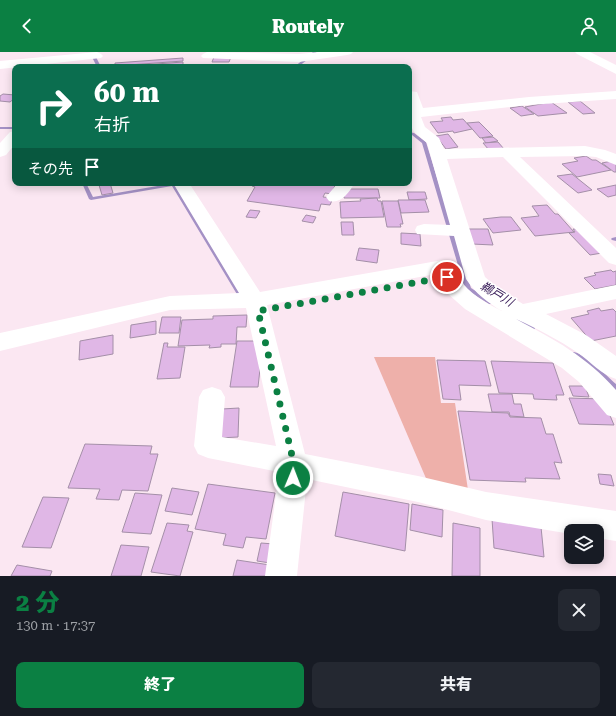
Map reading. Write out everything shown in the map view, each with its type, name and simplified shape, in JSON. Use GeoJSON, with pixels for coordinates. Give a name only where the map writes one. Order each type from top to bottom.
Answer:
{"type":"FeatureCollection","features":[{"type":"Feature","properties":{"kind":"street"},"geometry":{"type":"LineString","coordinates":[[207,56],[306,57],[347,52]]}},
{"type":"Feature","properties":{"kind":"street"},"geometry":{"type":"LineString","coordinates":[[581,52],[616,70]]}},
{"type":"Feature","properties":{"kind":"street"},"geometry":{"type":"LineString","coordinates":[[0,64],[96,54],[101,64]]}},
{"type":"Feature","properties":{"kind":"street"},"geometry":{"type":"LineString","coordinates":[[413,115],[529,100],[616,95]]}},
{"type":"Feature","properties":{"kind":"street"},"geometry":{"type":"LineString","coordinates":[[413,115],[434,141],[439,154],[445,230],[476,279],[484,289],[496,298],[520,312],[551,326],[600,356],[616,370]]}},
{"type":"Feature","properties":{"kind":"street"},"geometry":{"type":"LineString","coordinates":[[0,130],[12,131]]}},
{"type":"Feature","properties":{"kind":"street"},"geometry":{"type":"LineString","coordinates":[[0,152],[12,138]]}},
{"type":"Feature","properties":{"kind":"street"},"geometry":{"type":"LineString","coordinates":[[439,154],[508,154],[584,151],[599,153],[616,160]]}},
{"type":"Feature","properties":{"kind":"street"},"geometry":{"type":"LineString","coordinates":[[508,154],[607,239],[616,259]]}},
{"type":"Feature","properties":{"kind":"street"},"geometry":{"type":"LineString","coordinates":[[182,186],[256,306],[294,463],[281,576]]}},
{"type":"Feature","properties":{"kind":"street"},"geometry":{"type":"LineString","coordinates":[[335,197],[344,186]]}},
{"type":"Feature","properties":{"kind":"street"},"geometry":{"type":"LineString","coordinates":[[0,353],[165,313],[256,306],[447,277],[459,293],[477,309],[514,328],[579,367],[616,407]]}},
{"type":"Feature","properties":{"kind":"street"},"geometry":{"type":"LineString","coordinates":[[520,312],[616,292]]}},
{"type":"Feature","properties":{"kind":"street"},"geometry":{"type":"LineString","coordinates":[[0,342],[170,303],[256,306]]}},
{"type":"Feature","properties":{"kind":"street"},"geometry":{"type":"LineString","coordinates":[[212,397],[208,446],[418,489],[486,506],[616,526]]}},
{"type":"Feature","properties":{"kind":"shaded area"},"geometry":{"type":"Polygon","coordinates":[[[374,357],[435,357],[441,403],[455,403],[468,490],[428,483],[374,357]]]}},
{"type":"Feature","properties":{"kind":"building"},"geometry":{"type":"Polygon","coordinates":[[[214,57],[231,57],[229,62],[212,62],[214,57]]]}},
{"type":"Feature","properties":{"kind":"building"},"geometry":{"type":"Polygon","coordinates":[[[183,58],[183,61],[142,64],[115,63],[183,58]]]}},
{"type":"Feature","properties":{"kind":"building"},"geometry":{"type":"Polygon","coordinates":[[[183,62],[183,64],[156,64],[183,62]]]}},
{"type":"Feature","properties":{"kind":"building"},"geometry":{"type":"Polygon","coordinates":[[[3,94],[12,95],[12,100],[10,102],[0,101],[0,96],[3,94]]]}},
{"type":"Feature","properties":{"kind":"building"},"geometry":{"type":"Polygon","coordinates":[[[580,101],[595,113],[583,114],[568,102],[580,101]]]}},
{"type":"Feature","properties":{"kind":"building"},"geometry":{"type":"Polygon","coordinates":[[[551,102],[567,113],[538,116],[525,107],[551,102]]]}},
{"type":"Feature","properties":{"kind":"building"},"geometry":{"type":"Polygon","coordinates":[[[522,106],[534,114],[521,116],[510,108],[522,106]]]}},
{"type":"Feature","properties":{"kind":"building"},"geometry":{"type":"Polygon","coordinates":[[[451,117],[453,120],[463,119],[472,129],[454,133],[453,131],[438,133],[430,122],[443,121],[441,118],[451,117]]]}},
{"type":"Feature","properties":{"kind":"building"},"geometry":{"type":"Polygon","coordinates":[[[479,122],[493,136],[480,138],[467,123],[479,122]]]}},
{"type":"Feature","properties":{"kind":"building"},"geometry":{"type":"Polygon","coordinates":[[[448,134],[458,147],[446,149],[436,136],[448,134]]]}},
{"type":"Feature","properties":{"kind":"building"},"geometry":{"type":"Polygon","coordinates":[[[493,137],[498,141],[486,143],[482,138],[493,137]]]}},
{"type":"Feature","properties":{"kind":"building"},"geometry":{"type":"Polygon","coordinates":[[[498,142],[504,149],[489,150],[483,143],[498,142]]]}},
{"type":"Feature","properties":{"kind":"building"},"geometry":{"type":"Polygon","coordinates":[[[586,156],[592,160],[596,160],[611,170],[577,177],[562,164],[578,161],[574,158],[586,156]]]}},
{"type":"Feature","properties":{"kind":"building"},"geometry":{"type":"Polygon","coordinates":[[[612,161],[616,164],[616,172],[602,163],[612,161]]]}},
{"type":"Feature","properties":{"kind":"building"},"geometry":{"type":"Polygon","coordinates":[[[572,174],[592,190],[578,193],[557,176],[572,174]]]}},
{"type":"Feature","properties":{"kind":"building"},"geometry":{"type":"Polygon","coordinates":[[[616,185],[616,195],[608,197],[597,189],[616,185]]]}},
{"type":"Feature","properties":{"kind":"building"},"geometry":{"type":"Polygon","coordinates":[[[99,186],[111,186],[113,193],[102,195],[99,186]]]}},
{"type":"Feature","properties":{"kind":"building"},"geometry":{"type":"Polygon","coordinates":[[[252,186],[335,186],[332,194],[325,193],[323,197],[333,198],[330,205],[321,204],[319,211],[247,201],[255,187],[252,186]]]}},
{"type":"Feature","properties":{"kind":"building"},"geometry":{"type":"Polygon","coordinates":[[[343,189],[378,189],[380,198],[344,198],[343,189]]]}},
{"type":"Feature","properties":{"kind":"building"},"geometry":{"type":"Polygon","coordinates":[[[407,192],[425,192],[427,199],[409,200],[407,192]]]}},
{"type":"Feature","properties":{"kind":"building"},"geometry":{"type":"Polygon","coordinates":[[[377,198],[378,201],[381,201],[384,217],[341,218],[340,202],[361,201],[360,199],[377,198]]]}},
{"type":"Feature","properties":{"kind":"building"},"geometry":{"type":"Polygon","coordinates":[[[398,200],[425,200],[429,212],[401,213],[398,200]]]}},
{"type":"Feature","properties":{"kind":"building"},"geometry":{"type":"Polygon","coordinates":[[[382,201],[398,201],[403,224],[400,224],[401,227],[387,227],[382,201]]]}},
{"type":"Feature","properties":{"kind":"building"},"geometry":{"type":"Polygon","coordinates":[[[547,205],[555,214],[558,214],[574,232],[535,236],[521,218],[539,216],[532,206],[547,205]]]}},
{"type":"Feature","properties":{"kind":"building"},"geometry":{"type":"Polygon","coordinates":[[[250,210],[260,211],[256,218],[246,217],[250,210]]]}},
{"type":"Feature","properties":{"kind":"building"},"geometry":{"type":"Polygon","coordinates":[[[306,215],[316,217],[313,223],[302,221],[306,215]]]}},
{"type":"Feature","properties":{"kind":"building"},"geometry":{"type":"Polygon","coordinates":[[[511,217],[521,230],[493,233],[483,219],[511,217]]]}},
{"type":"Feature","properties":{"kind":"building"},"geometry":{"type":"Polygon","coordinates":[[[341,222],[353,222],[354,235],[342,235],[341,222]]]}},
{"type":"Feature","properties":{"kind":"building"},"geometry":{"type":"Polygon","coordinates":[[[468,229],[488,229],[493,245],[472,244],[468,229]]]}},
{"type":"Feature","properties":{"kind":"building"},"geometry":{"type":"Polygon","coordinates":[[[573,229],[577,229],[602,253],[590,255],[569,233],[575,232],[573,229]]]}},
{"type":"Feature","properties":{"kind":"building"},"geometry":{"type":"Polygon","coordinates":[[[401,233],[420,234],[421,246],[401,244],[401,233]]]}},
{"type":"Feature","properties":{"kind":"building"},"geometry":{"type":"Polygon","coordinates":[[[359,248],[379,250],[377,263],[356,260],[359,248]]]}},
{"type":"Feature","properties":{"kind":"building"},"geometry":{"type":"Polygon","coordinates":[[[611,270],[613,272],[616,271],[616,285],[595,289],[584,278],[596,275],[594,273],[611,270]]]}},
{"type":"Feature","properties":{"kind":"building"},"geometry":{"type":"Polygon","coordinates":[[[599,308],[601,311],[613,309],[616,312],[616,336],[591,341],[571,318],[589,314],[587,311],[599,308]]]}},
{"type":"Feature","properties":{"kind":"building"},"geometry":{"type":"Polygon","coordinates":[[[247,315],[246,327],[237,327],[236,344],[221,344],[221,347],[209,348],[210,345],[178,346],[182,320],[213,319],[213,316],[247,315]]]}},
{"type":"Feature","properties":{"kind":"building"},"geometry":{"type":"Polygon","coordinates":[[[162,317],[181,317],[179,333],[159,333],[162,317]]]}},
{"type":"Feature","properties":{"kind":"building"},"geometry":{"type":"Polygon","coordinates":[[[156,321],[156,334],[130,338],[131,325],[156,321]]]}},
{"type":"Feature","properties":{"kind":"building"},"geometry":{"type":"Polygon","coordinates":[[[113,335],[113,354],[79,360],[80,341],[113,335]]]}},
{"type":"Feature","properties":{"kind":"building"},"geometry":{"type":"Polygon","coordinates":[[[237,341],[258,341],[262,351],[258,387],[230,387],[237,341]]]}},
{"type":"Feature","properties":{"kind":"building"},"geometry":{"type":"Polygon","coordinates":[[[164,343],[168,343],[167,347],[185,347],[180,378],[157,379],[164,343]]]}},
{"type":"Feature","properties":{"kind":"building"},"geometry":{"type":"Polygon","coordinates":[[[437,360],[485,361],[491,386],[459,385],[461,400],[443,399],[437,360]]]}},
{"type":"Feature","properties":{"kind":"building"},"geometry":{"type":"Polygon","coordinates":[[[491,361],[553,363],[564,395],[556,395],[557,400],[534,399],[533,394],[499,393],[491,361]]]}},
{"type":"Feature","properties":{"kind":"building"},"geometry":{"type":"Polygon","coordinates":[[[569,386],[585,386],[589,397],[573,396],[569,386]]]}},
{"type":"Feature","properties":{"kind":"building"},"geometry":{"type":"Polygon","coordinates":[[[488,394],[512,394],[514,404],[521,404],[524,417],[510,416],[509,412],[492,412],[488,394]]]}},
{"type":"Feature","properties":{"kind":"building"},"geometry":{"type":"Polygon","coordinates":[[[569,398],[603,399],[614,425],[579,424],[569,398]]]}},
{"type":"Feature","properties":{"kind":"building"},"geometry":{"type":"Polygon","coordinates":[[[239,408],[238,437],[219,438],[222,409],[239,408]]]}},
{"type":"Feature","properties":{"kind":"building"},"geometry":{"type":"Polygon","coordinates":[[[458,411],[508,413],[510,417],[541,418],[546,434],[553,434],[562,463],[554,462],[560,479],[525,478],[526,482],[470,480],[458,411]]]}},
{"type":"Feature","properties":{"kind":"building"},"geometry":{"type":"Polygon","coordinates":[[[85,444],[152,446],[150,454],[158,454],[148,491],[122,490],[119,500],[96,499],[100,489],[68,488],[85,444]]]}},
{"type":"Feature","properties":{"kind":"building"},"geometry":{"type":"Polygon","coordinates":[[[598,474],[611,475],[614,486],[600,484],[598,474]]]}},
{"type":"Feature","properties":{"kind":"building"},"geometry":{"type":"Polygon","coordinates":[[[208,484],[275,493],[266,539],[246,537],[243,548],[223,545],[226,534],[195,529],[208,484]]]}},
{"type":"Feature","properties":{"kind":"building"},"geometry":{"type":"Polygon","coordinates":[[[172,488],[199,492],[192,515],[165,511],[172,488]]]}},
{"type":"Feature","properties":{"kind":"building"},"geometry":{"type":"Polygon","coordinates":[[[343,492],[409,504],[405,551],[335,536],[343,492]]]}},
{"type":"Feature","properties":{"kind":"building"},"geometry":{"type":"Polygon","coordinates":[[[135,493],[162,495],[151,534],[122,532],[135,493]]]}},
{"type":"Feature","properties":{"kind":"building"},"geometry":{"type":"Polygon","coordinates":[[[43,497],[69,498],[51,548],[22,547],[43,497]]]}},
{"type":"Feature","properties":{"kind":"building"},"geometry":{"type":"Polygon","coordinates":[[[412,504],[443,510],[442,537],[410,530],[412,504]]]}},
{"type":"Feature","properties":{"kind":"building"},"geometry":{"type":"Polygon","coordinates":[[[492,519],[541,527],[544,557],[494,548],[492,519]]]}},
{"type":"Feature","properties":{"kind":"building"},"geometry":{"type":"Polygon","coordinates":[[[167,523],[189,525],[187,531],[193,532],[180,576],[151,572],[167,523]]]}},
{"type":"Feature","properties":{"kind":"building"},"geometry":{"type":"Polygon","coordinates":[[[453,523],[480,528],[480,576],[452,576],[453,523]]]}},
{"type":"Feature","properties":{"kind":"building"},"geometry":{"type":"Polygon","coordinates":[[[261,543],[274,544],[270,563],[257,561],[261,543]]]}},
{"type":"Feature","properties":{"kind":"building"},"geometry":{"type":"Polygon","coordinates":[[[121,545],[149,547],[141,576],[111,576],[121,545]]]}},
{"type":"Feature","properties":{"kind":"building"},"geometry":{"type":"Polygon","coordinates":[[[237,560],[270,565],[268,576],[233,576],[237,560]]]}},
{"type":"Feature","properties":{"kind":"building"},"geometry":{"type":"Polygon","coordinates":[[[17,565],[52,571],[50,576],[11,576],[17,565]]]}},
{"type":"Feature","properties":{"kind":"waterway","name":"鵜戸川"},"geometry":{"type":"LineString","coordinates":[[300,64],[315,52]]}},
{"type":"Feature","properties":{"kind":"waterway"},"geometry":{"type":"LineString","coordinates":[[94,57],[98,64]]}},
{"type":"Feature","properties":{"kind":"waterway"},"geometry":{"type":"LineString","coordinates":[[0,128],[12,128]]}},
{"type":"Feature","properties":{"kind":"waterway","name":"鵜戸川"},"geometry":{"type":"LineString","coordinates":[[412,134],[424,142],[468,289],[491,303]]}},
{"type":"Feature","properties":{"kind":"waterway"},"geometry":{"type":"LineString","coordinates":[[85,186],[91,199],[162,186]]}},
{"type":"Feature","properties":{"kind":"waterway"},"geometry":{"type":"LineString","coordinates":[[174,186],[240,295]]}},
{"type":"Feature","properties":{"kind":"waterway","name":"鵜戸川"},"geometry":{"type":"LineString","coordinates":[[514,317],[532,328]]}},
{"type":"Feature","properties":{"kind":"waterway","name":"鵜戸川"},"geometry":{"type":"LineString","coordinates":[[574,354],[586,361],[616,388]]}},
{"type":"Feature","properties":{"kind":"route"},"geometry":{"type":"LineString","coordinates":[[293,478],[294,464],[258,311],[447,277]]}}]}
